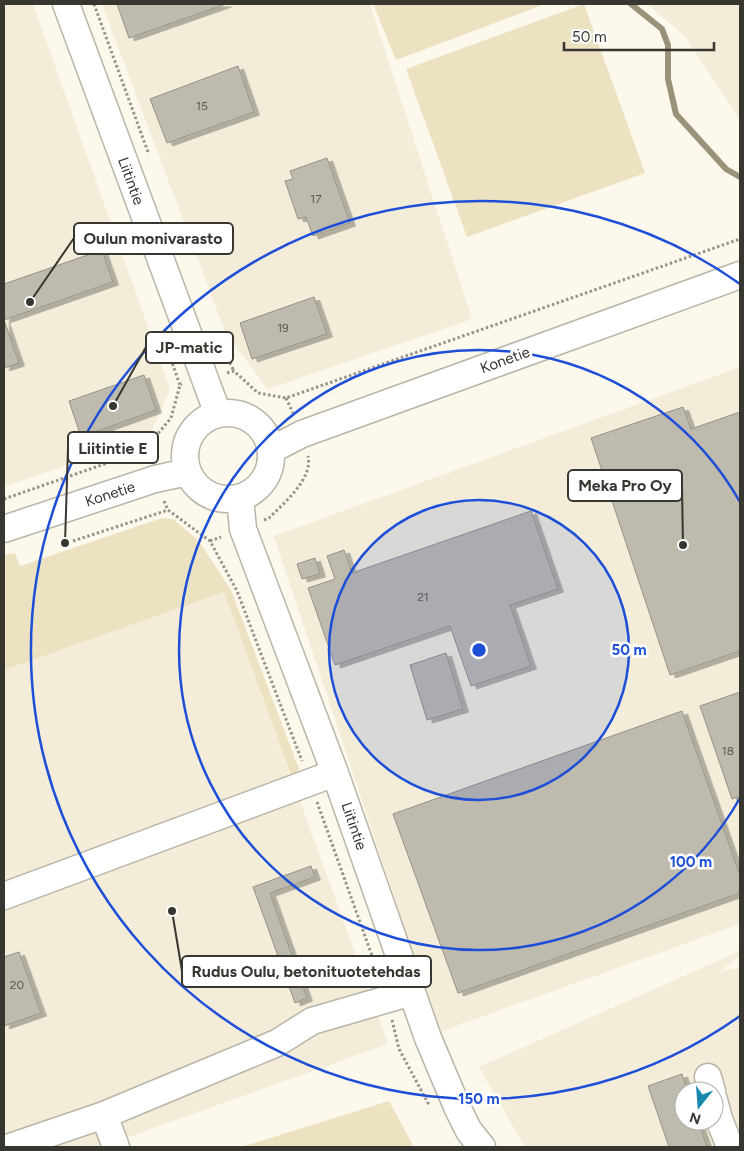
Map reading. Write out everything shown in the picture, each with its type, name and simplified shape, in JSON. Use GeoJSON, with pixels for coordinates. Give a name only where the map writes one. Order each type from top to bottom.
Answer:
{"type":"FeatureCollection","features":[{"type":"Feature","properties":{"kind":"street","name":"Liitintie"},"geometry":{"type":"LineString","coordinates":[[66,4],[203,378],[218,414]]}},
{"type":"Feature","properties":{"kind":"street","name":"Konetie"},"geometry":{"type":"LineString","coordinates":[[271,450],[302,434],[740,275]]}},
{"type":"Feature","properties":{"kind":"street"},"geometry":{"type":"LineString","coordinates":[[218,414],[238,414],[252,420],[267,436],[271,450],[272,458],[264,481],[254,491],[240,498],[225,500],[210,496],[196,485],[188,472],[185,458],[187,443],[193,431],[204,420],[218,414]]}},
{"type":"Feature","properties":{"kind":"street","name":"Konetie"},"geometry":{"type":"LineString","coordinates":[[4,529],[155,479],[188,472]]}},
{"type":"Feature","properties":{"kind":"street","name":"Liitintie"},"geometry":{"type":"LineString","coordinates":[[240,498],[243,529],[335,773],[428,1038],[458,1109],[469,1131],[482,1147]]}},
{"type":"Feature","properties":{"kind":"street"},"geometry":{"type":"LineString","coordinates":[[4,896],[335,773]]}},
{"type":"Feature","properties":{"kind":"street"},"geometry":{"type":"LineString","coordinates":[[10,1147],[104,1115],[277,1043],[312,1021],[412,992]]}},
{"type":"Feature","properties":{"kind":"street"},"geometry":{"type":"LineString","coordinates":[[104,1115],[116,1147]]}},
{"type":"Feature","properties":{"kind":"street"},"geometry":{"type":"LineString","coordinates":[[724,1131],[730,1147]]}},
{"type":"Feature","properties":{"kind":"path"},"geometry":{"type":"LineString","coordinates":[[94,4],[150,158]]}},
{"type":"Feature","properties":{"kind":"path"},"geometry":{"type":"LineString","coordinates":[[212,328],[234,371],[258,393],[286,398],[740,239]]}},
{"type":"Feature","properties":{"kind":"path"},"geometry":{"type":"LineString","coordinates":[[4,499],[146,448],[171,418],[180,385],[234,371]]}},
{"type":"Feature","properties":{"kind":"path"},"geometry":{"type":"LineString","coordinates":[[210,541],[269,518],[301,485],[309,461],[302,434],[286,398]]}},
{"type":"Feature","properties":{"kind":"path"},"geometry":{"type":"LineString","coordinates":[[73,541],[168,510]]}},
{"type":"Feature","properties":{"kind":"shaded area"},"geometry":{"type":"Polygon","coordinates":[[[4,4],[33,4],[170,389],[149,436],[4,487],[4,4]]]}},
{"type":"Feature","properties":{"kind":"shaded area"},"geometry":{"type":"Polygon","coordinates":[[[102,4],[370,4],[472,319],[268,389],[226,334],[102,4]]]}},
{"type":"Feature","properties":{"kind":"shaded area"},"geometry":{"type":"Polygon","coordinates":[[[373,4],[545,4],[396,60],[373,4]]]}},
{"type":"Feature","properties":{"kind":"shaded area"},"geometry":{"type":"Polygon","coordinates":[[[584,4],[645,173],[467,237],[406,69],[584,4]]]}},
{"type":"Feature","properties":{"kind":"shaded area"},"geometry":{"type":"Polygon","coordinates":[[[647,4],[740,4],[740,120],[684,35],[647,4]]]}},
{"type":"Feature","properties":{"kind":"shaded area"},"geometry":{"type":"Polygon","coordinates":[[[740,367],[740,924],[439,1032],[274,536],[740,367]]]}},
{"type":"Feature","properties":{"kind":"shaded area"},"geometry":{"type":"Polygon","coordinates":[[[162,518],[173,519],[198,540],[231,590],[299,769],[292,778],[224,592],[4,670],[4,555],[15,553],[20,566],[162,518]]]}},
{"type":"Feature","properties":{"kind":"shaded area"},"geometry":{"type":"Polygon","coordinates":[[[224,592],[388,1044],[101,1147],[4,1147],[4,670],[224,592]]]}},
{"type":"Feature","properties":{"kind":"shaded area"},"geometry":{"type":"Polygon","coordinates":[[[740,951],[740,956],[719,972],[740,967],[740,1147],[525,1147],[479,1067],[740,951]]]}},
{"type":"Feature","properties":{"kind":"shaded area"},"geometry":{"type":"Polygon","coordinates":[[[389,1101],[414,1147],[241,1147],[389,1101]]]}},
{"type":"Feature","properties":{"kind":"building"},"geometry":{"type":"Polygon","coordinates":[[[117,4],[226,4],[129,38],[117,4]]]}},
{"type":"Feature","properties":{"kind":"building"},"geometry":{"type":"Polygon","coordinates":[[[238,66],[254,112],[167,143],[150,99],[238,66]]]}},
{"type":"Feature","properties":{"kind":"building"},"geometry":{"type":"Polygon","coordinates":[[[327,158],[350,223],[313,236],[306,217],[298,219],[285,181],[293,179],[290,171],[327,158]]]}},
{"type":"Feature","properties":{"kind":"building"},"geometry":{"type":"Polygon","coordinates":[[[102,250],[113,282],[4,320],[4,284],[102,250]]]}},
{"type":"Feature","properties":{"kind":"building"},"geometry":{"type":"Polygon","coordinates":[[[314,297],[327,334],[252,359],[240,323],[314,297]]]}},
{"type":"Feature","properties":{"kind":"building"},"geometry":{"type":"Polygon","coordinates":[[[4,320],[19,363],[4,368],[4,320]]]}},
{"type":"Feature","properties":{"kind":"building"},"geometry":{"type":"Polygon","coordinates":[[[144,375],[156,410],[81,437],[69,401],[144,375]]]}},
{"type":"Feature","properties":{"kind":"building"},"geometry":{"type":"Polygon","coordinates":[[[683,407],[691,429],[740,412],[740,651],[670,675],[591,438],[683,407]]]}},
{"type":"Feature","properties":{"kind":"building"},"geometry":{"type":"Polygon","coordinates":[[[531,511],[558,589],[510,605],[531,666],[471,686],[450,626],[335,665],[308,588],[335,579],[327,556],[344,550],[352,573],[531,511]]]}},
{"type":"Feature","properties":{"kind":"building"},"geometry":{"type":"Polygon","coordinates":[[[315,558],[320,574],[302,579],[297,564],[315,558]]]}},
{"type":"Feature","properties":{"kind":"building"},"geometry":{"type":"Polygon","coordinates":[[[446,653],[463,709],[427,720],[410,665],[446,653]]]}},
{"type":"Feature","properties":{"kind":"building"},"geometry":{"type":"Polygon","coordinates":[[[740,692],[740,796],[732,799],[700,706],[740,692]]]}},
{"type":"Feature","properties":{"kind":"building"},"geometry":{"type":"Polygon","coordinates":[[[682,711],[740,875],[740,893],[458,993],[393,814],[682,711]]]}},
{"type":"Feature","properties":{"kind":"building"},"geometry":{"type":"Polygon","coordinates":[[[311,866],[315,877],[270,893],[307,998],[295,1003],[253,887],[311,866]]]}},
{"type":"Feature","properties":{"kind":"building"},"geometry":{"type":"Polygon","coordinates":[[[19,952],[41,1013],[4,1026],[4,957],[19,952]]]}},
{"type":"Feature","properties":{"kind":"building"},"geometry":{"type":"Polygon","coordinates":[[[682,1074],[684,1081],[674,1081],[674,1131],[701,1131],[707,1147],[669,1147],[648,1086],[682,1074]]]}},
{"type":"Feature","properties":{"kind":"waterway"},"geometry":{"type":"LineString","coordinates":[[631,4],[662,29],[668,45],[668,79],[676,114],[726,169],[740,177]]}},
{"type":"Feature","properties":{"kind":"place","name":"Oulun monivarasto"},"geometry":{"type":"Point","coordinates":[30,302]}},
{"type":"Feature","properties":{"kind":"place","name":"JP-matic"},"geometry":{"type":"Point","coordinates":[113,406]}},
{"type":"Feature","properties":{"kind":"place","name":"Liitintie E"},"geometry":{"type":"Point","coordinates":[65,543]}},
{"type":"Feature","properties":{"kind":"place","name":"Meka Pro Oy"},"geometry":{"type":"Point","coordinates":[683,545]}},
{"type":"Feature","properties":{"kind":"place","name":"Rudus Oulu, betonituotetehdas"},"geometry":{"type":"Point","coordinates":[172,911]}}]}
